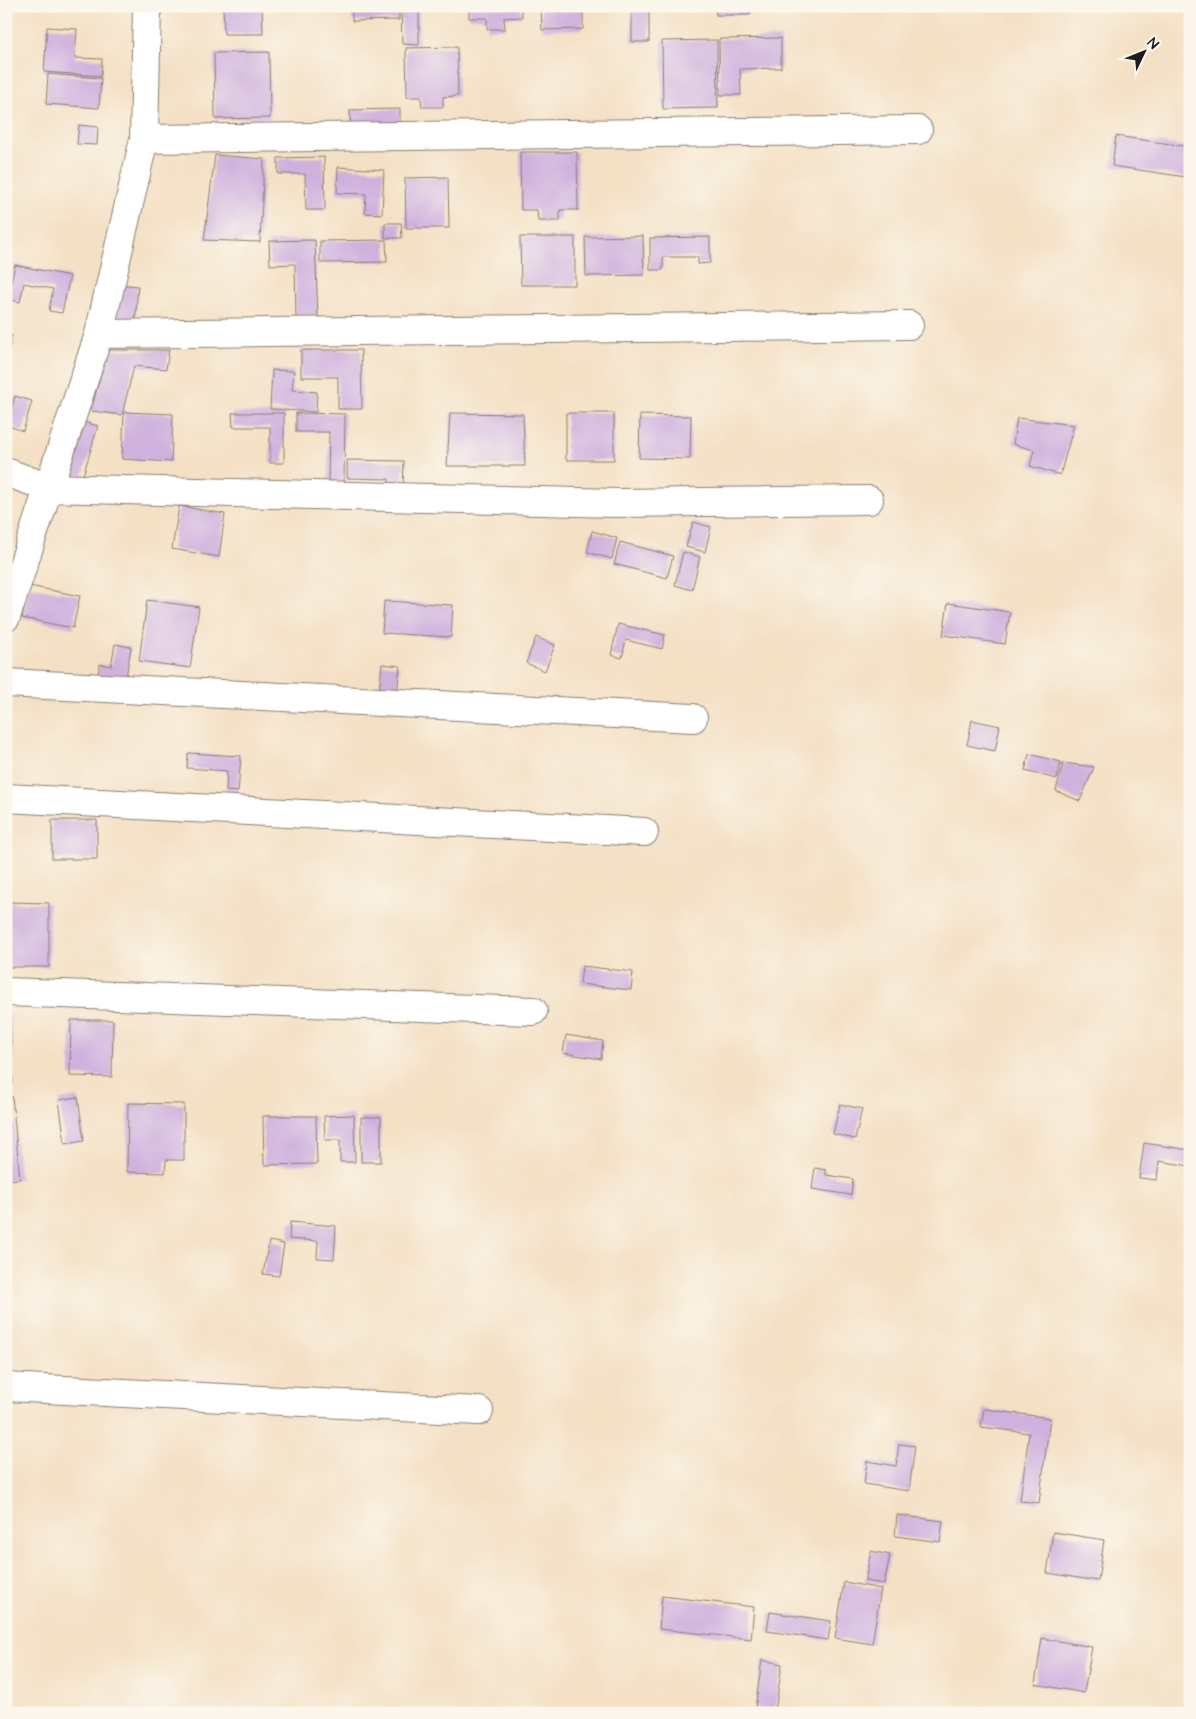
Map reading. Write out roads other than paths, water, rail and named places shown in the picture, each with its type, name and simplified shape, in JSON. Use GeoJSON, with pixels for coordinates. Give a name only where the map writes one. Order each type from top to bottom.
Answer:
{"type":"FeatureCollection","features":[{"type":"Feature","properties":{"kind":"street"},"geometry":{"type":"LineString","coordinates":[[6,617],[13,576],[48,488],[100,334],[144,139],[147,6]]}},
{"type":"Feature","properties":{"kind":"street"},"geometry":{"type":"LineString","coordinates":[[144,139],[918,130]]}},
{"type":"Feature","properties":{"kind":"street"},"geometry":{"type":"LineString","coordinates":[[100,334],[908,325]]}},
{"type":"Feature","properties":{"kind":"street"},"geometry":{"type":"LineString","coordinates":[[6,472],[48,488],[615,502],[869,500]]}},
{"type":"Feature","properties":{"kind":"street"},"geometry":{"type":"LineString","coordinates":[[6,683],[693,718]]}},
{"type":"Feature","properties":{"kind":"street"},"geometry":{"type":"LineString","coordinates":[[6,798],[644,832]]}},
{"type":"Feature","properties":{"kind":"street"},"geometry":{"type":"LineString","coordinates":[[6,992],[533,1011]]}},
{"type":"Feature","properties":{"kind":"street"},"geometry":{"type":"LineString","coordinates":[[6,1387],[478,1411]]}}]}
